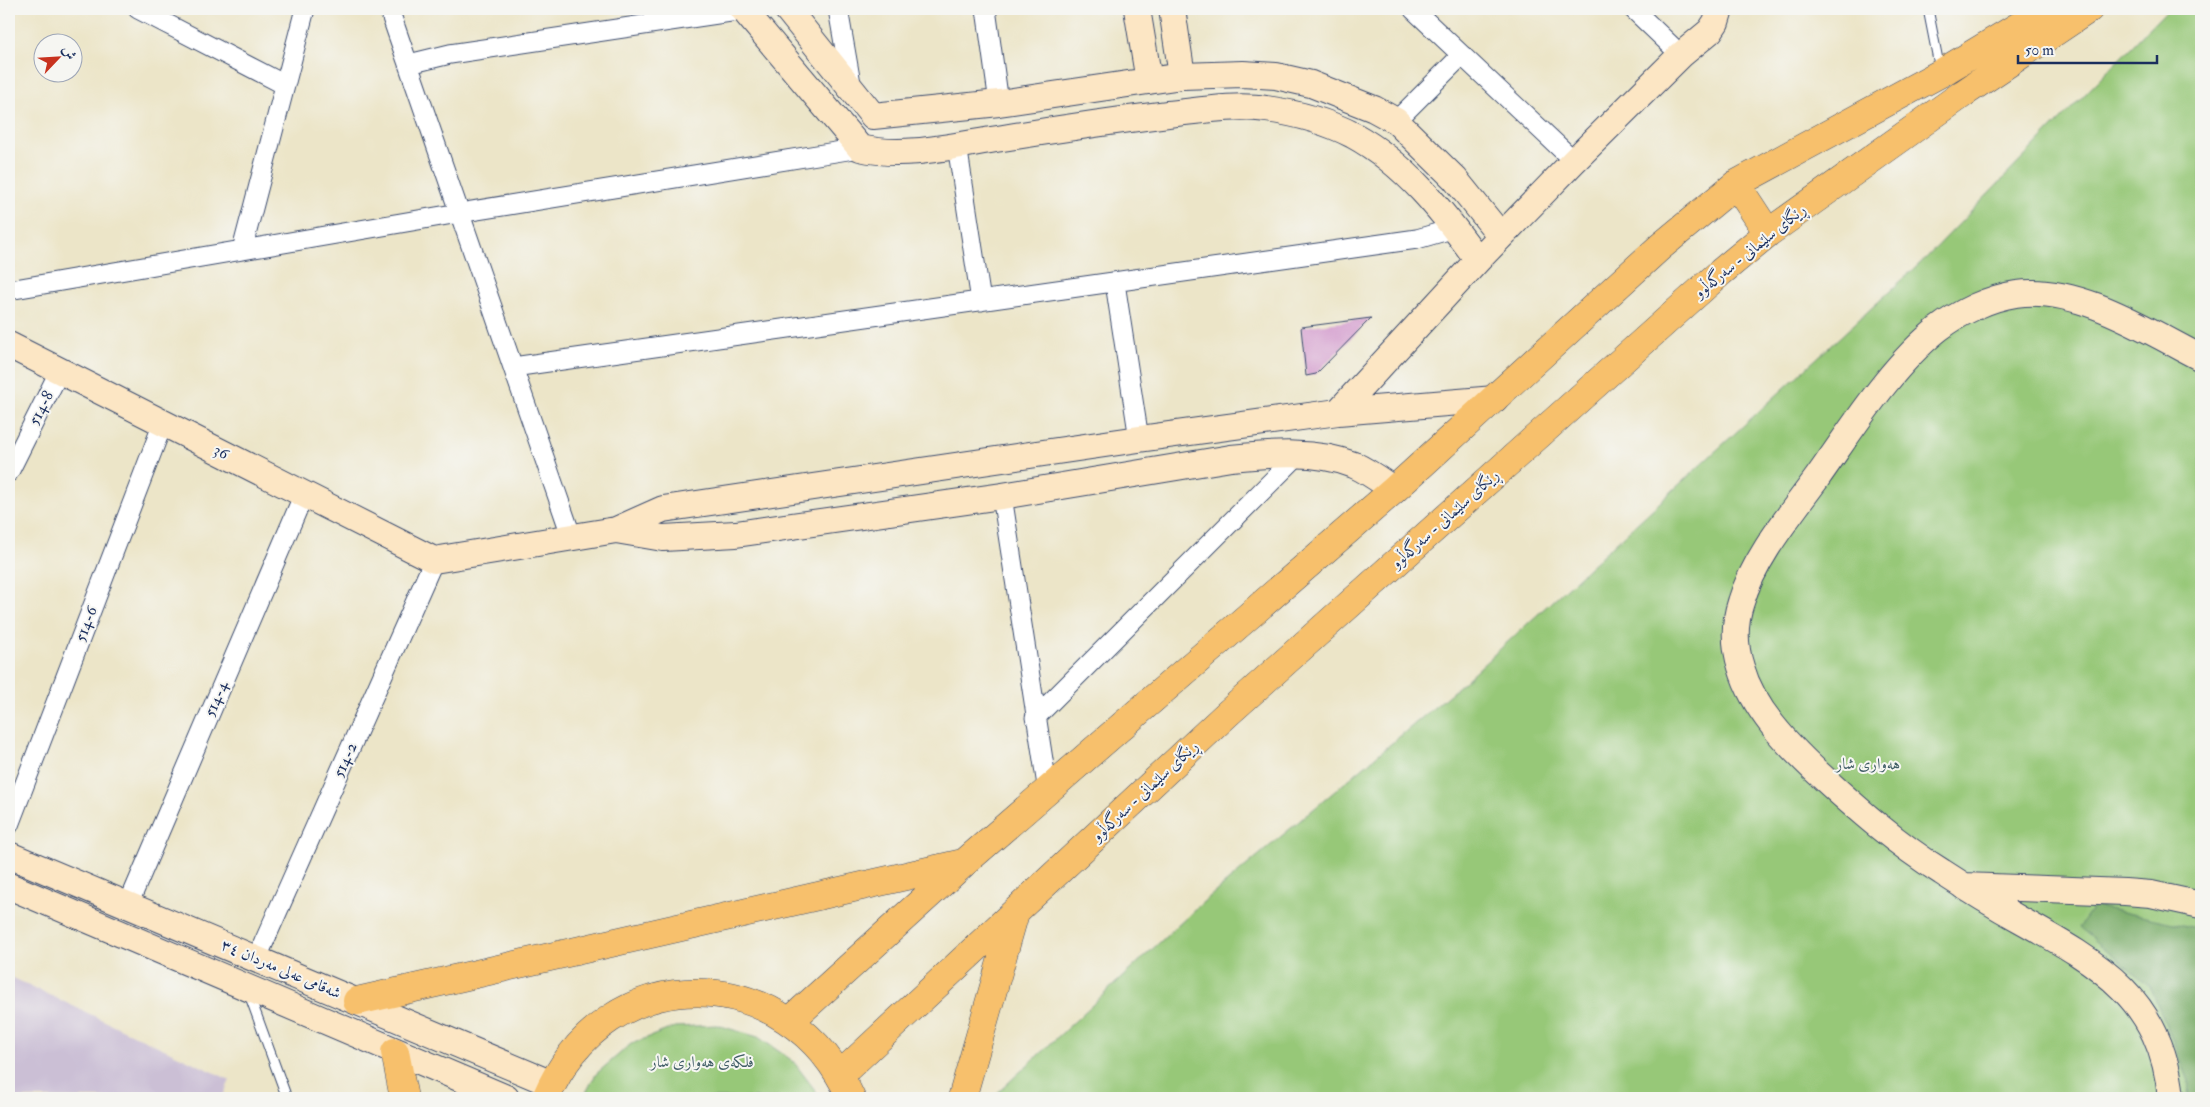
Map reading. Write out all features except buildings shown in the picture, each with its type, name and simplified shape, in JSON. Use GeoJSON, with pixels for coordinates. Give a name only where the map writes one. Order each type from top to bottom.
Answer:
{"type":"FeatureCollection","features":[{"type":"Feature","properties":{"kind":"main road"},"geometry":{"type":"LineString","coordinates":[[790,1021],[964,863],[1394,490],[1660,246],[1736,184],[1941,73],[2047,9]]}},
{"type":"Feature","properties":{"kind":"main road","name":"ڕێگای سلێمانی - سەرگەڵوو"},"geometry":{"type":"LineString","coordinates":[[845,1086],[1015,913],[1235,707],[1713,279],[1768,232],[1964,93],[2088,9]]}},
{"type":"Feature","properties":{"kind":"main road"},"geometry":{"type":"LineString","coordinates":[[1736,184],[1768,232]]}},
{"type":"Feature","properties":{"kind":"main road"},"geometry":{"type":"LineString","coordinates":[[357,1001],[964,863]]}},
{"type":"Feature","properties":{"kind":"main road"},"geometry":{"type":"LineString","coordinates":[[962,1098],[1015,913]]}},
{"type":"Feature","properties":{"kind":"main road"},"geometry":{"type":"LineString","coordinates":[[549,1091],[567,1060],[585,1039],[606,1022],[630,1008],[656,998],[684,993],[712,994],[739,998],[765,1007],[790,1021],[818,1045],[845,1086]]}},
{"type":"Feature","properties":{"kind":"main road"},"geometry":{"type":"LineString","coordinates":[[395,1052],[404,1098]]}},
{"type":"Feature","properties":{"kind":"street"},"geometry":{"type":"LineString","coordinates":[[139,9],[285,85]]}},
{"type":"Feature","properties":{"kind":"street"},"geometry":{"type":"LineString","coordinates":[[242,250],[305,9]]}},
{"type":"Feature","properties":{"kind":"street"},"geometry":{"type":"LineString","coordinates":[[389,9],[572,538]]}},
{"type":"Feature","properties":{"kind":"street"},"geometry":{"type":"LineString","coordinates":[[409,64],[450,54],[743,9],[860,148]]}},
{"type":"Feature","properties":{"kind":"street"},"geometry":{"type":"LineString","coordinates":[[787,9],[873,116],[999,103],[1147,69],[1180,64],[1242,74],[1276,76],[1311,84],[1374,109],[1396,120],[1455,179],[1501,236]]}},
{"type":"Feature","properties":{"kind":"street"},"geometry":{"type":"LineString","coordinates":[[838,9],[860,148]]}},
{"type":"Feature","properties":{"kind":"street"},"geometry":{"type":"LineString","coordinates":[[986,9],[999,103]]}},
{"type":"Feature","properties":{"kind":"street"},"geometry":{"type":"LineString","coordinates":[[1137,9],[1147,69]]}},
{"type":"Feature","properties":{"kind":"street"},"geometry":{"type":"LineString","coordinates":[[1172,9],[1180,64]]}},
{"type":"Feature","properties":{"kind":"street"},"geometry":{"type":"LineString","coordinates":[[1413,9],[1574,160]]}},
{"type":"Feature","properties":{"kind":"street"},"geometry":{"type":"LineString","coordinates":[[1633,9],[1681,55]]}},
{"type":"Feature","properties":{"kind":"street"},"geometry":{"type":"LineString","coordinates":[[1338,412],[1478,260],[1574,160],[1681,55],[1710,31],[1716,22],[1720,9]]}},
{"type":"Feature","properties":{"kind":"street"},"geometry":{"type":"LineString","coordinates":[[1396,120],[1462,55]]}},
{"type":"Feature","properties":{"kind":"street"},"geometry":{"type":"LineString","coordinates":[[9,290],[459,213],[860,148],[895,153],[1087,124],[1211,109],[1265,108],[1314,119],[1352,135],[1383,155],[1410,177],[1433,200],[1478,260]]}},
{"type":"Feature","properties":{"kind":"street"},"geometry":{"type":"LineString","coordinates":[[957,145],[981,301]]}},
{"type":"Feature","properties":{"kind":"street"},"geometry":{"type":"LineString","coordinates":[[513,367],[1417,239],[1455,228],[1477,206]]}},
{"type":"Feature","properties":{"kind":"street"},"geometry":{"type":"LineString","coordinates":[[1115,283],[1139,439]]}},
{"type":"Feature","properties":{"kind":"street"},"geometry":{"type":"LineString","coordinates":[[2171,1098],[2164,1062],[2154,1031],[2137,1004],[2119,984],[2081,955],[1963,886],[1913,854],[1871,821],[1788,742],[1764,712],[1744,675],[1736,648],[1737,616],[1748,582],[1799,503],[1884,387],[1924,341],[1956,317],[1985,303],[2010,295],[2032,293],[2056,296],[2106,311],[2201,358]]}},
{"type":"Feature","properties":{"kind":"street","name":"36"},"geometry":{"type":"LineString","coordinates":[[9,345],[434,560]]}},
{"type":"Feature","properties":{"kind":"street","name":"514-8"},"geometry":{"type":"LineString","coordinates":[[9,472],[60,370]]}},
{"type":"Feature","properties":{"kind":"street"},"geometry":{"type":"LineString","coordinates":[[434,560],[616,530],[663,509],[1139,439],[1338,412],[1495,399]]}},
{"type":"Feature","properties":{"kind":"street","name":"514-6"},"geometry":{"type":"LineString","coordinates":[[9,825],[163,422]]}},
{"type":"Feature","properties":{"kind":"street"},"geometry":{"type":"LineString","coordinates":[[616,530],[664,538],[736,534],[1002,496],[1231,458],[1268,454],[1327,458],[1355,466],[1394,490]]}},
{"type":"Feature","properties":{"kind":"street"},"geometry":{"type":"LineString","coordinates":[[1034,718],[1298,455]]}},
{"type":"Feature","properties":{"kind":"street","name":"514-4"},"geometry":{"type":"LineString","coordinates":[[128,905],[304,494]]}},
{"type":"Feature","properties":{"kind":"street"},"geometry":{"type":"LineString","coordinates":[[1002,496],[1034,718],[1048,792]]}},
{"type":"Feature","properties":{"kind":"street","name":"514-2"},"geometry":{"type":"LineString","coordinates":[[256,960],[434,560]]}},
{"type":"Feature","properties":{"kind":"street","name":"شەقامی عەلی مەردان ٣٤"},"geometry":{"type":"LineString","coordinates":[[9,855],[357,1001],[549,1091]]}},
{"type":"Feature","properties":{"kind":"street","name":"شەقامی عەلی مەردان ٣٤"},"geometry":{"type":"LineString","coordinates":[[9,886],[506,1098]]}},
{"type":"Feature","properties":{"kind":"street"},"geometry":{"type":"LineString","coordinates":[[1963,886],[2152,894],[2201,905]]}},
{"type":"Feature","properties":{"kind":"lane"},"geometry":{"type":"LineString","coordinates":[[1928,9],[1941,73]]}},
{"type":"Feature","properties":{"kind":"lane"},"geometry":{"type":"LineString","coordinates":[[246,987],[287,1098]]}},
{"type":"Feature","properties":{"kind":"shaded area"},"geometry":{"type":"Polygon","coordinates":[[[9,976],[230,1080],[222,1098],[9,1098],[9,976]]]}},
{"type":"Feature","properties":{"kind":"green space","name":"هەواری شار"},"geometry":{"type":"Polygon","coordinates":[[[2168,9],[2201,9],[2201,1098],[992,1098],[1201,904],[1463,683],[1926,258],[2168,9]]]}},
{"type":"Feature","properties":{"kind":"green space"},"geometry":{"type":"Polygon","coordinates":[[[2094,906],[2201,929],[2201,1098],[2188,1098],[2189,1081],[2150,986],[2079,927],[2094,906]]]}},
{"type":"Feature","properties":{"kind":"green space","name":"فلکەی هەواری شار"},"geometry":{"type":"Polygon","coordinates":[[[717,1025],[758,1037],[793,1061],[821,1098],[583,1098],[596,1074],[631,1044],[675,1027],[717,1025]]]}}]}
